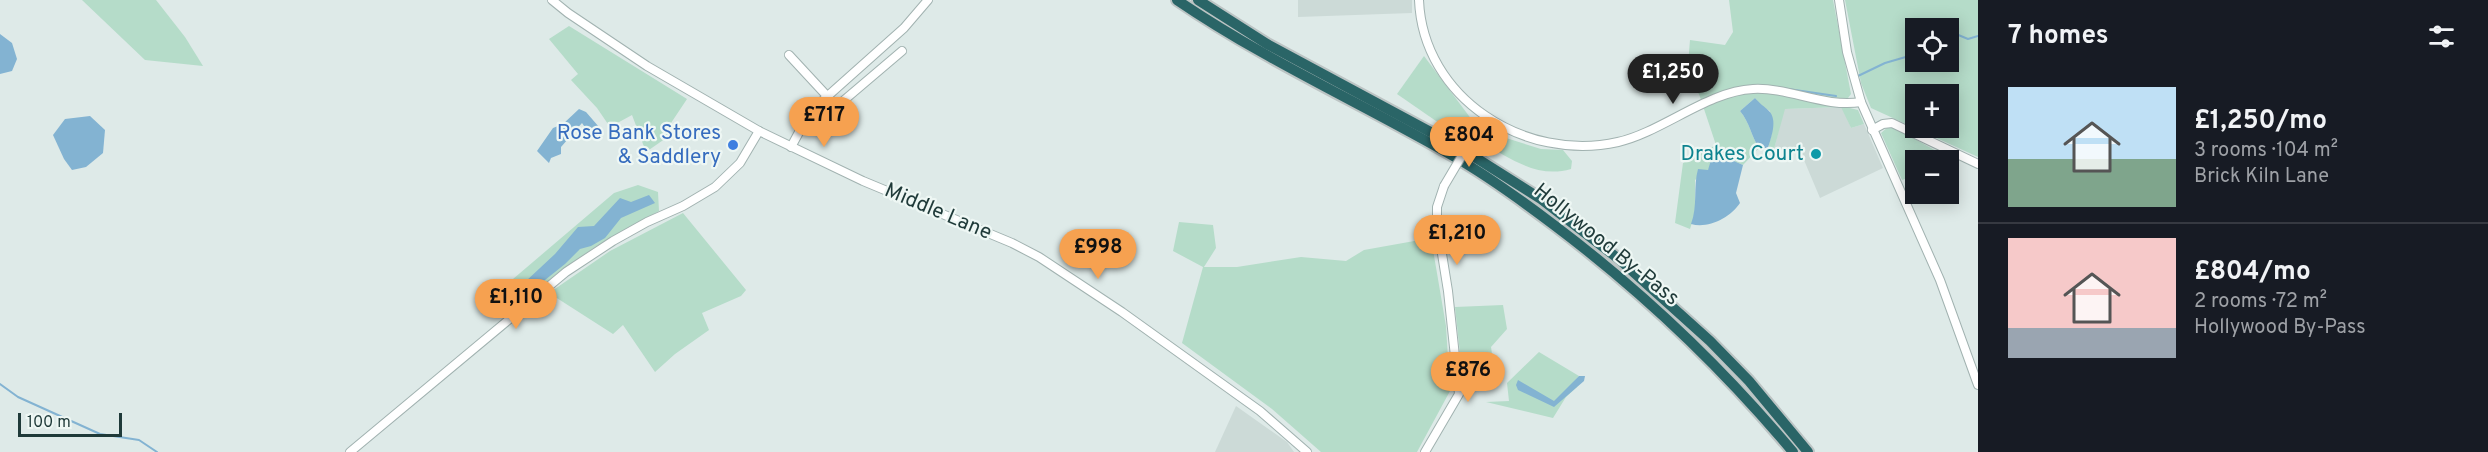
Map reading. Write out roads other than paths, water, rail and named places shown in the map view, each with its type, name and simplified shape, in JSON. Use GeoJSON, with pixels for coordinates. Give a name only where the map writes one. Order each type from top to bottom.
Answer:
{"type":"FeatureCollection","features":[{"type":"Feature","properties":{"kind":"highway","name":"Hollywood By-Pass"},"geometry":{"type":"LineString","coordinates":[[1177,0],[1262,54],[1453,156],[1533,210],[1658,308],[1726,376],[1793,452]]}},
{"type":"Feature","properties":{"kind":"highway","name":"Hollywood By-Pass"},"geometry":{"type":"LineString","coordinates":[[1198,0],[1267,44],[1454,144],[1541,199],[1620,260],[1710,341],[1749,381],[1808,452]]}},
{"type":"Feature","properties":{"kind":"street","name":"Middle Lane"},"geometry":{"type":"LineString","coordinates":[[552,0],[647,66],[759,131],[1039,257],[1122,312],[1260,411],[1307,452]]}},
{"type":"Feature","properties":{"kind":"street"},"geometry":{"type":"LineString","coordinates":[[791,147],[812,113],[827,96],[904,28],[928,0]]}},
{"type":"Feature","properties":{"kind":"street"},"geometry":{"type":"LineString","coordinates":[[1419,0],[1420,22],[1439,67],[1460,94],[1485,117],[1532,140],[1550,144],[1590,145],[1617,142],[1637,136],[1715,100],[1754,89],[1844,104],[1861,102]]}},
{"type":"Feature","properties":{"kind":"street"},"geometry":{"type":"LineString","coordinates":[[1839,0],[1847,52],[1861,102],[1940,280],[1978,385]]}},
{"type":"Feature","properties":{"kind":"street"},"geometry":{"type":"LineString","coordinates":[[812,113],[820,116],[829,113],[902,51]]}},
{"type":"Feature","properties":{"kind":"street"},"geometry":{"type":"LineString","coordinates":[[789,55],[827,96]]}},
{"type":"Feature","properties":{"kind":"street"},"geometry":{"type":"LineString","coordinates":[[1425,452],[1459,394],[1448,291],[1437,223],[1437,207],[1444,186],[1485,117]]}},
{"type":"Feature","properties":{"kind":"street"},"geometry":{"type":"LineString","coordinates":[[1872,130],[1883,124],[1892,123],[1978,164]]}},
{"type":"Feature","properties":{"kind":"street"},"geometry":{"type":"LineString","coordinates":[[350,452],[566,272],[621,236],[683,206],[715,187],[740,163],[759,131]]}},
{"type":"Feature","properties":{"kind":"water"},"geometry":{"type":"Polygon","coordinates":[[[0,34],[12,43],[17,59],[12,71],[0,74],[0,34]]]}},
{"type":"Feature","properties":{"kind":"water"},"geometry":{"type":"Polygon","coordinates":[[[1755,98],[1772,115],[1773,129],[1768,148],[1759,148],[1740,111],[1755,98]]]}},
{"type":"Feature","properties":{"kind":"water"},"geometry":{"type":"Polygon","coordinates":[[[579,109],[586,112],[599,127],[596,132],[589,133],[582,123],[561,147],[561,154],[551,158],[549,163],[537,151],[553,128],[563,124],[579,109]]]}},
{"type":"Feature","properties":{"kind":"water"},"geometry":{"type":"Polygon","coordinates":[[[90,116],[105,130],[103,153],[86,167],[72,170],[53,135],[65,119],[90,116]]]}},
{"type":"Feature","properties":{"kind":"water"},"geometry":{"type":"Polygon","coordinates":[[[1720,155],[1743,165],[1736,193],[1740,203],[1725,218],[1711,224],[1691,224],[1698,169],[1708,170],[1711,160],[1720,155]]]}},
{"type":"Feature","properties":{"kind":"water"},"geometry":{"type":"Polygon","coordinates":[[[649,195],[655,203],[621,218],[605,238],[580,249],[515,304],[509,304],[510,296],[555,254],[578,227],[594,226],[620,198],[631,202],[649,195]]]}},
{"type":"Feature","properties":{"kind":"water"},"geometry":{"type":"Polygon","coordinates":[[[1579,376],[1585,376],[1584,381],[1554,407],[1518,390],[1516,385],[1518,380],[1554,401],[1579,376]]]}},
{"type":"Feature","properties":{"kind":"waterway"},"geometry":{"type":"LineString","coordinates":[[1959,35],[1968,39],[1978,36]]}},
{"type":"Feature","properties":{"kind":"waterway"},"geometry":{"type":"LineString","coordinates":[[1858,76],[1885,63],[1905,57]]}},
{"type":"Feature","properties":{"kind":"waterway"},"geometry":{"type":"LineString","coordinates":[[1768,86],[1836,96]]}},
{"type":"Feature","properties":{"kind":"waterway"},"geometry":{"type":"LineString","coordinates":[[0,384],[18,397],[100,434],[139,440],[157,452]]}},
{"type":"Feature","properties":{"kind":"place","name":"Rose Bank Stores & Saddlery"},"geometry":{"type":"Point","coordinates":[733,145]}},
{"type":"Feature","properties":{"kind":"place","name":"Drakes Court"},"geometry":{"type":"Point","coordinates":[1816,154]}}]}
